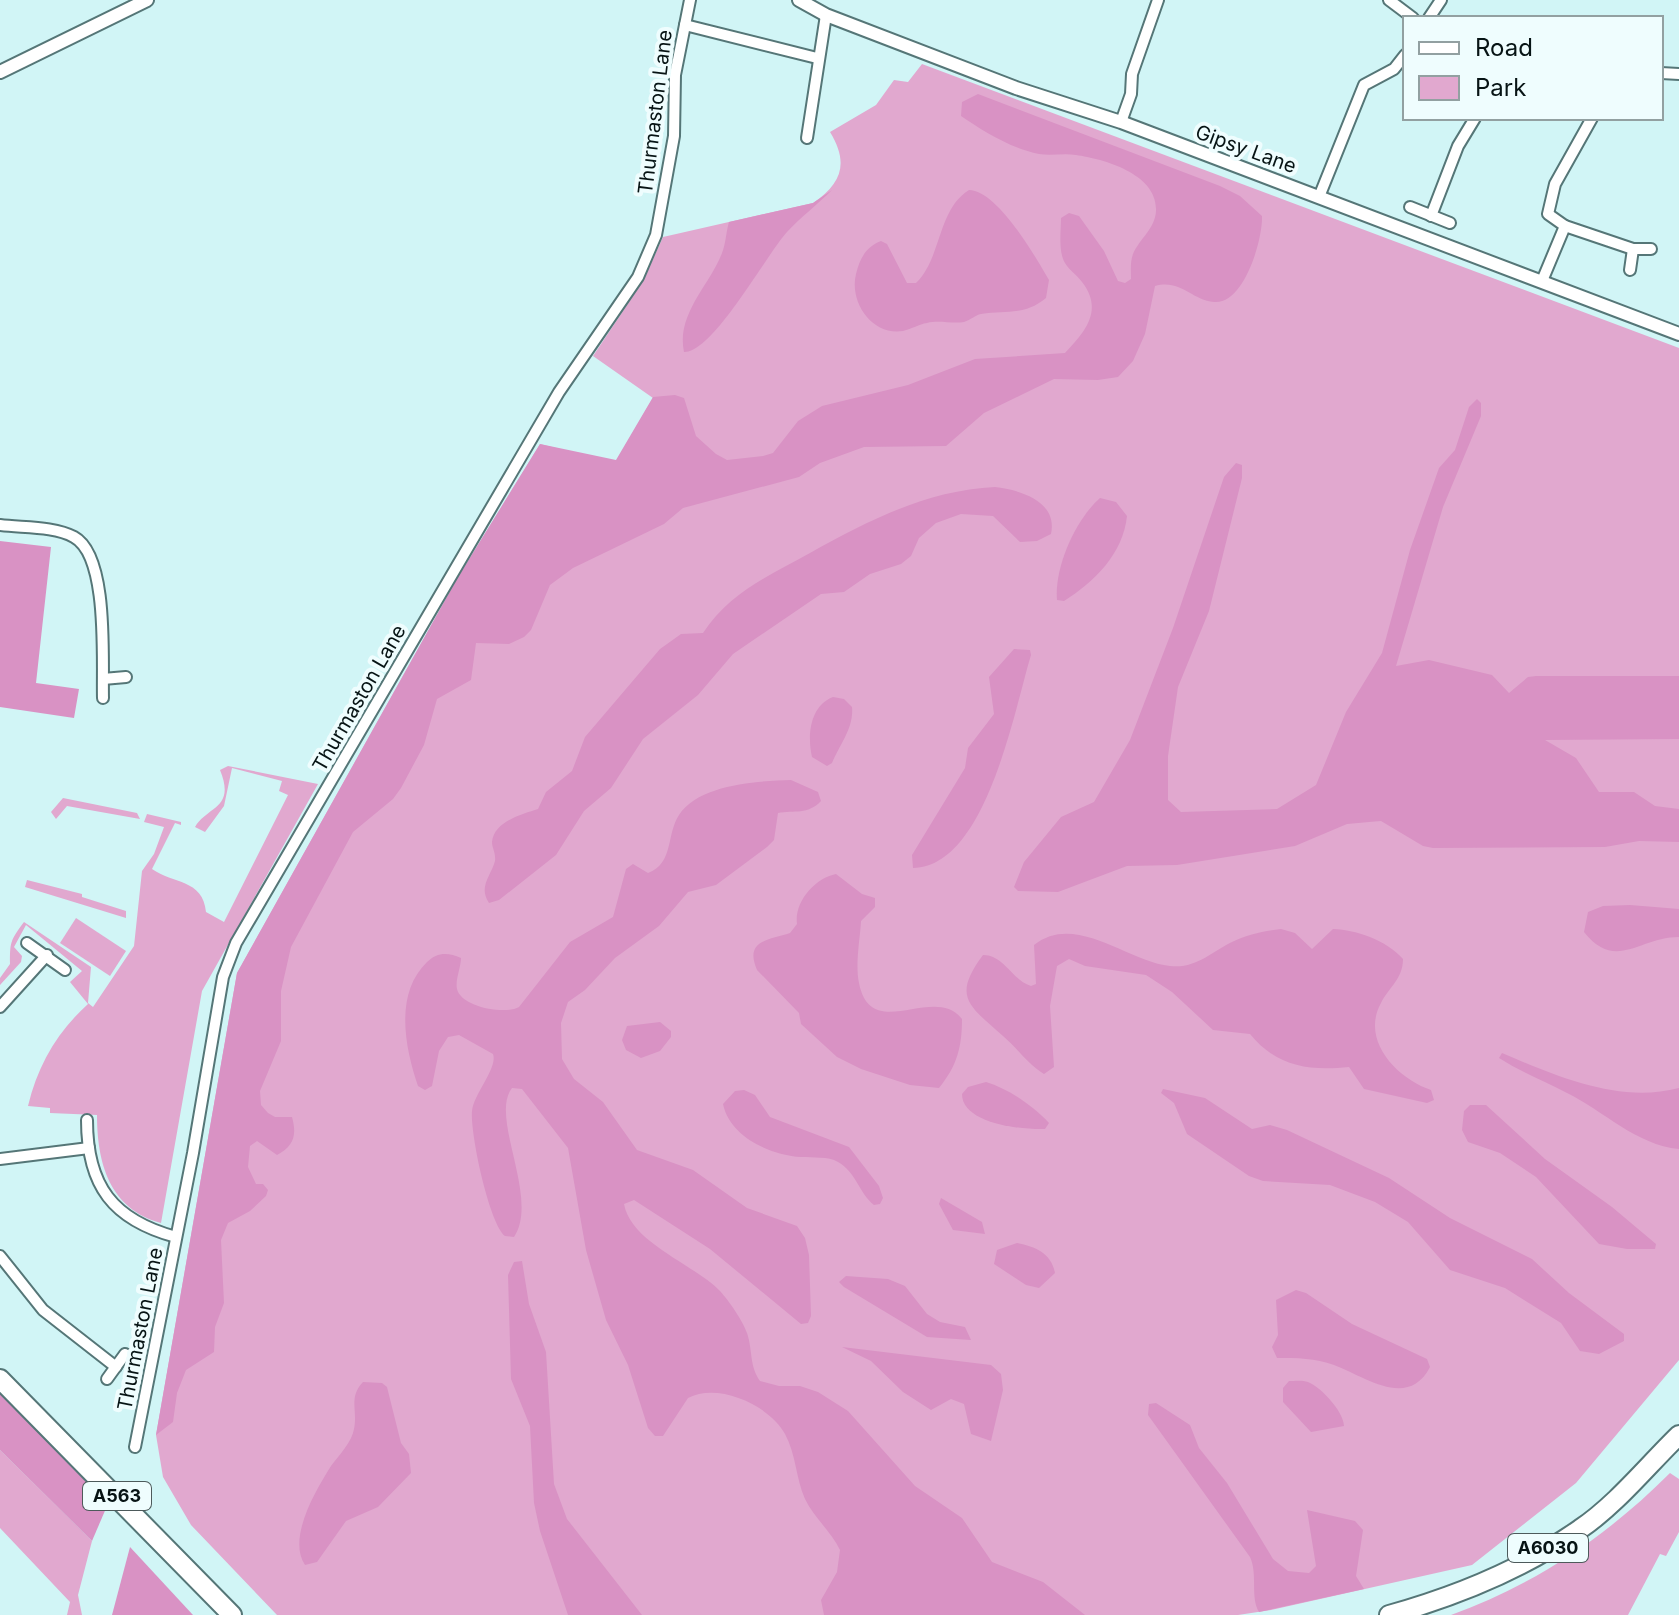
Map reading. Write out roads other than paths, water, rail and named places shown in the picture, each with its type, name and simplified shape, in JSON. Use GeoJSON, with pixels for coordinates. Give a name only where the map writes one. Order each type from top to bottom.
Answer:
{"type":"FeatureCollection","features":[{"type":"Feature","properties":{"kind":"highway","name":"A563"},"geometry":{"type":"LineString","coordinates":[[0,1379],[232,1615]]}},
{"type":"Feature","properties":{"kind":"highway","name":"A6030"},"geometry":{"type":"LineString","coordinates":[[1389,1615],[1445,1599],[1508,1572],[1582,1528],[1679,1435]]}},
{"type":"Feature","properties":{"kind":"street"},"geometry":{"type":"LineString","coordinates":[[0,72],[147,0]]}},
{"type":"Feature","properties":{"kind":"street","name":"Thurmaston Lane"},"geometry":{"type":"LineString","coordinates":[[135,1447],[223,977],[236,943],[559,392],[638,277],[656,235],[674,136],[675,75],[690,0]]}},
{"type":"Feature","properties":{"kind":"street","name":"Gipsy Lane"},"geometry":{"type":"LineString","coordinates":[[799,0],[826,15],[1016,88],[1121,122],[1679,334]]}},
{"type":"Feature","properties":{"kind":"street"},"geometry":{"type":"LineString","coordinates":[[1121,122],[1131,94],[1132,74],[1158,0]]}},
{"type":"Feature","properties":{"kind":"street"},"geometry":{"type":"LineString","coordinates":[[1389,0],[1410,16]]}},
{"type":"Feature","properties":{"kind":"street"},"geometry":{"type":"LineString","coordinates":[[807,138],[826,15]]}},
{"type":"Feature","properties":{"kind":"street"},"geometry":{"type":"LineString","coordinates":[[685,25],[817,58]]}},
{"type":"Feature","properties":{"kind":"street"},"geometry":{"type":"LineString","coordinates":[[1319,197],[1364,85],[1394,69],[1403,58]]}},
{"type":"Feature","properties":{"kind":"street"},"geometry":{"type":"LineString","coordinates":[[1431,216],[1458,146],[1474,120]]}},
{"type":"Feature","properties":{"kind":"street"},"geometry":{"type":"LineString","coordinates":[[1591,120],[1555,184],[1548,214],[1565,226],[1633,249],[1651,249]]}},
{"type":"Feature","properties":{"kind":"street"},"geometry":{"type":"LineString","coordinates":[[1410,207],[1450,223]]}},
{"type":"Feature","properties":{"kind":"street"},"geometry":{"type":"LineString","coordinates":[[1542,281],[1565,226]]}},
{"type":"Feature","properties":{"kind":"street"},"geometry":{"type":"LineString","coordinates":[[1630,270],[1633,249]]}},
{"type":"Feature","properties":{"kind":"street"},"geometry":{"type":"LineString","coordinates":[[0,525],[67,534],[89,550],[97,575],[103,698]]}},
{"type":"Feature","properties":{"kind":"street"},"geometry":{"type":"LineString","coordinates":[[103,679],[126,677]]}},
{"type":"Feature","properties":{"kind":"street"},"geometry":{"type":"LineString","coordinates":[[27,943],[65,970]]}},
{"type":"Feature","properties":{"kind":"street"},"geometry":{"type":"LineString","coordinates":[[0,1007],[47,955]]}},
{"type":"Feature","properties":{"kind":"street"},"geometry":{"type":"LineString","coordinates":[[87,1120],[89,1148],[97,1180],[115,1207],[136,1223],[176,1237]]}},
{"type":"Feature","properties":{"kind":"street"},"geometry":{"type":"LineString","coordinates":[[0,1159],[89,1148]]}},
{"type":"Feature","properties":{"kind":"street"},"geometry":{"type":"LineString","coordinates":[[0,1256],[43,1310],[116,1367]]}},
{"type":"Feature","properties":{"kind":"street"},"geometry":{"type":"LineString","coordinates":[[107,1379],[125,1354]]}}]}
